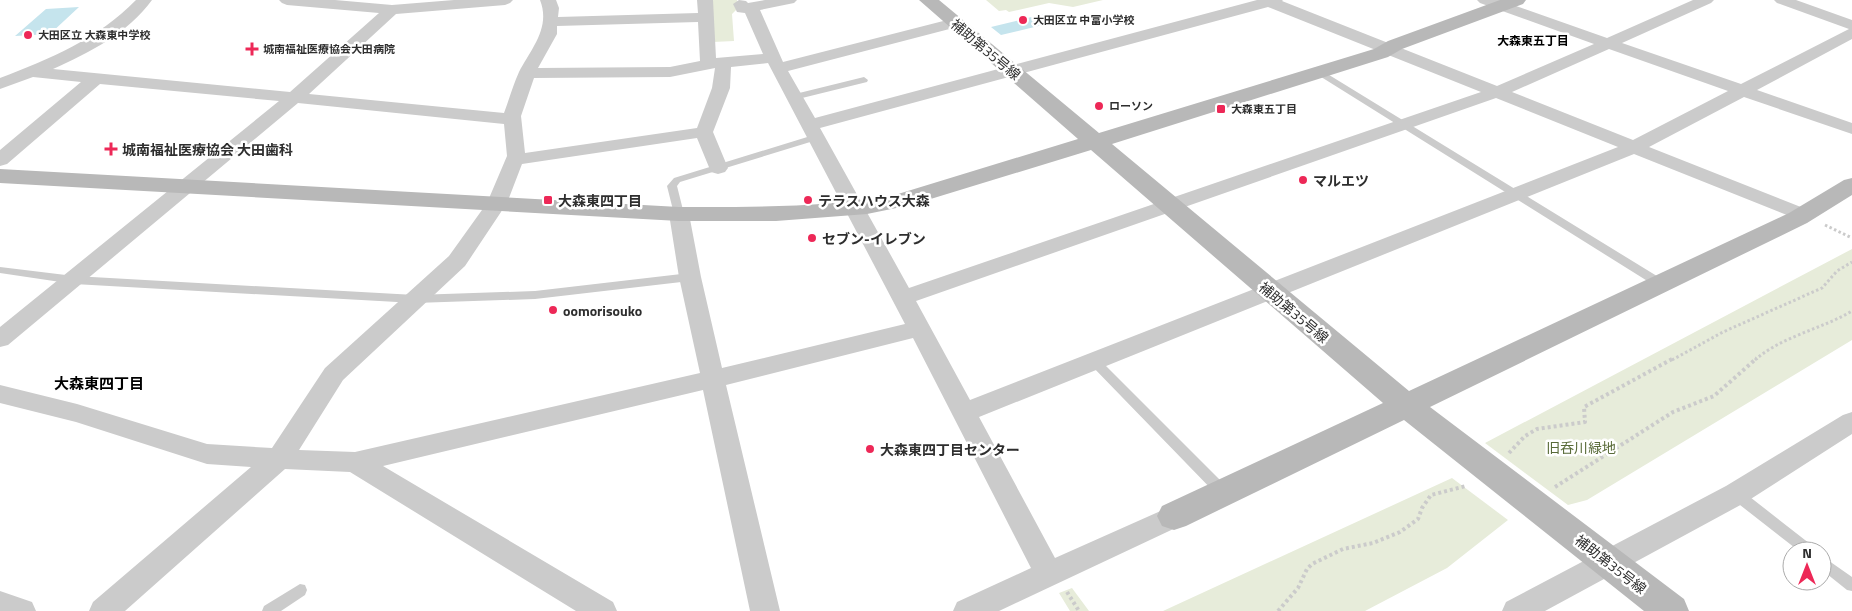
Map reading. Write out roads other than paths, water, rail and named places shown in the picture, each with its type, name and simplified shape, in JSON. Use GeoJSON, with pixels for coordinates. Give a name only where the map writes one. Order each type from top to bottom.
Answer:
{"type":"FeatureCollection","features":[{"type":"Feature","properties":{"kind":"street"},"geometry":{"type":"LineString","coordinates":[[0,84],[32,72],[106,34],[120,24],[144,0]]}},
{"type":"Feature","properties":{"kind":"street"},"geometry":{"type":"LineString","coordinates":[[286,0],[392,10],[505,0]]}},
{"type":"Feature","properties":{"kind":"street"},"geometry":{"type":"LineString","coordinates":[[104,611],[278,459],[334,374],[457,261],[497,203],[516,156],[512,119],[528,73],[549,34],[551,8],[548,0]]}},
{"type":"Feature","properties":{"kind":"street"},"geometry":{"type":"LineString","coordinates":[[705,0],[706,16],[715,63],[724,70],[722,84],[704,132],[718,168]]}},
{"type":"Feature","properties":{"kind":"street"},"geometry":{"type":"LineString","coordinates":[[789,0],[746,4],[1048,573]]}},
{"type":"Feature","properties":{"kind":"street","name":"補助第35号線"},"geometry":{"type":"LineString","coordinates":[[928,0],[1406,405],[1671,611]]}},
{"type":"Feature","properties":{"kind":"street"},"geometry":{"type":"LineString","coordinates":[[903,298],[1498,92],[1706,0]]}},
{"type":"Feature","properties":{"kind":"street"},"geometry":{"type":"LineString","coordinates":[[1782,0],[1852,25]]}},
{"type":"Feature","properties":{"kind":"street"},"geometry":{"type":"LineString","coordinates":[[813,131],[1012,72],[1270,1],[1804,215]]}},
{"type":"Feature","properties":{"kind":"street"},"geometry":{"type":"LineString","coordinates":[[0,176],[679,214],[776,214],[854,209],[902,200],[938,190],[1321,73],[1381,53],[1388,48],[1501,2],[1609,43],[1852,129]]}},
{"type":"Feature","properties":{"kind":"street"},"geometry":{"type":"LineString","coordinates":[[0,339],[295,97],[392,10]]}},
{"type":"Feature","properties":{"kind":"street"},"geometry":{"type":"LineString","coordinates":[[551,22],[706,16]]}},
{"type":"Feature","properties":{"kind":"street"},"geometry":{"type":"LineString","coordinates":[[528,73],[670,72],[715,63],[776,63],[955,23]]}},
{"type":"Feature","properties":{"kind":"street"},"geometry":{"type":"LineString","coordinates":[[964,413],[1635,147],[1852,33]]}},
{"type":"Feature","properties":{"kind":"street"},"geometry":{"type":"LineString","coordinates":[[32,72],[512,119]]}},
{"type":"Feature","properties":{"kind":"street"},"geometry":{"type":"LineString","coordinates":[[0,160],[96,78]]}},
{"type":"Feature","properties":{"kind":"street"},"geometry":{"type":"LineString","coordinates":[[514,160],[704,132]]}},
{"type":"Feature","properties":{"kind":"street"},"geometry":{"type":"LineString","coordinates":[[968,611],[1174,516],[1661,284],[1804,215],[1852,185]]}},
{"type":"Feature","properties":{"kind":"street"},"geometry":{"type":"LineString","coordinates":[[679,214],[690,277],[765,611]]}},
{"type":"Feature","properties":{"kind":"street"},"geometry":{"type":"LineString","coordinates":[[0,394],[77,413],[207,454],[355,462],[714,379],[918,329]]}},
{"type":"Feature","properties":{"kind":"street"},"geometry":{"type":"LineString","coordinates":[[1518,611],[1736,494],[1852,422]]}},
{"type":"Feature","properties":{"kind":"street"},"geometry":{"type":"LineString","coordinates":[[355,462],[602,611]]}},
{"type":"Feature","properties":{"kind":"street"},"geometry":{"type":"LineString","coordinates":[[0,604],[21,611]]}},
{"type":"Feature","properties":{"kind":"lane"},"geometry":{"type":"LineString","coordinates":[[1321,73],[1661,284]]}},
{"type":"Feature","properties":{"kind":"lane"},"geometry":{"type":"LineString","coordinates":[[794,97],[864,80]]}},
{"type":"Feature","properties":{"kind":"lane"},"geometry":{"type":"LineString","coordinates":[[679,214],[672,186],[677,180],[718,168],[813,131]]}},
{"type":"Feature","properties":{"kind":"lane"},"geometry":{"type":"LineString","coordinates":[[0,270],[74,280],[415,299],[535,294],[690,277]]}},
{"type":"Feature","properties":{"kind":"lane"},"geometry":{"type":"LineString","coordinates":[[1094,360],[1223,492]]}},
{"type":"Feature","properties":{"kind":"lane"},"geometry":{"type":"LineString","coordinates":[[1736,494],[1796,541]]}},
{"type":"Feature","properties":{"kind":"lane"},"geometry":{"type":"LineString","coordinates":[[1832,570],[1852,585]]}},
{"type":"Feature","properties":{"kind":"lane"},"geometry":{"type":"LineString","coordinates":[[269,611],[300,590]]}},
{"type":"Feature","properties":{"kind":"water"},"geometry":{"type":"Polygon","coordinates":[[[79,7],[50,34],[15,36],[46,9],[79,7]]]}},
{"type":"Feature","properties":{"kind":"water"},"geometry":{"type":"Polygon","coordinates":[[[1044,14],[1055,22],[1001,35],[991,27],[1044,14]]]}},
{"type":"Feature","properties":{"kind":"place","name":"大田区立 中富小学校"},"geometry":{"type":"Point","coordinates":[1023,20]}},
{"type":"Feature","properties":{"kind":"place","name":"大田区立 大森東中学校"},"geometry":{"type":"Point","coordinates":[28,35]}},
{"type":"Feature","properties":{"kind":"place","name":"城南福祉医療協会大田病院"},"geometry":{"type":"Point","coordinates":[252,49]}},
{"type":"Feature","properties":{"kind":"place","name":"ローソン"},"geometry":{"type":"Point","coordinates":[1099,106]}},
{"type":"Feature","properties":{"kind":"place","name":"大森東五丁目"},"geometry":{"type":"Point","coordinates":[1221,109]}},
{"type":"Feature","properties":{"kind":"place","name":"城南福祉医療協会 大田歯科"},"geometry":{"type":"Point","coordinates":[111,149]}},
{"type":"Feature","properties":{"kind":"place","name":"マルエツ"},"geometry":{"type":"Point","coordinates":[1303,180]}},
{"type":"Feature","properties":{"kind":"place","name":"大森東四丁目"},"geometry":{"type":"Point","coordinates":[548,200]}},
{"type":"Feature","properties":{"kind":"place","name":"テラスハウス大森"},"geometry":{"type":"Point","coordinates":[808,200]}},
{"type":"Feature","properties":{"kind":"place","name":"セブン-イレブン"},"geometry":{"type":"Point","coordinates":[812,238]}},
{"type":"Feature","properties":{"kind":"place","name":"oomorisouko"},"geometry":{"type":"Point","coordinates":[553,310]}},
{"type":"Feature","properties":{"kind":"place","name":"大森東四丁目センター"},"geometry":{"type":"Point","coordinates":[870,449]}},
{"type":"Feature","properties":{"kind":"district","name":"大森東五丁目"},"geometry":{"type":"Point","coordinates":[1533,40]}},
{"type":"Feature","properties":{"kind":"district","name":"大森東四丁目"},"geometry":{"type":"Point","coordinates":[99,383]}},
{"type":"Feature","properties":{"kind":"park label","name":"旧呑川緑地"},"geometry":{"type":"Point","coordinates":[1581,447]}}]}
